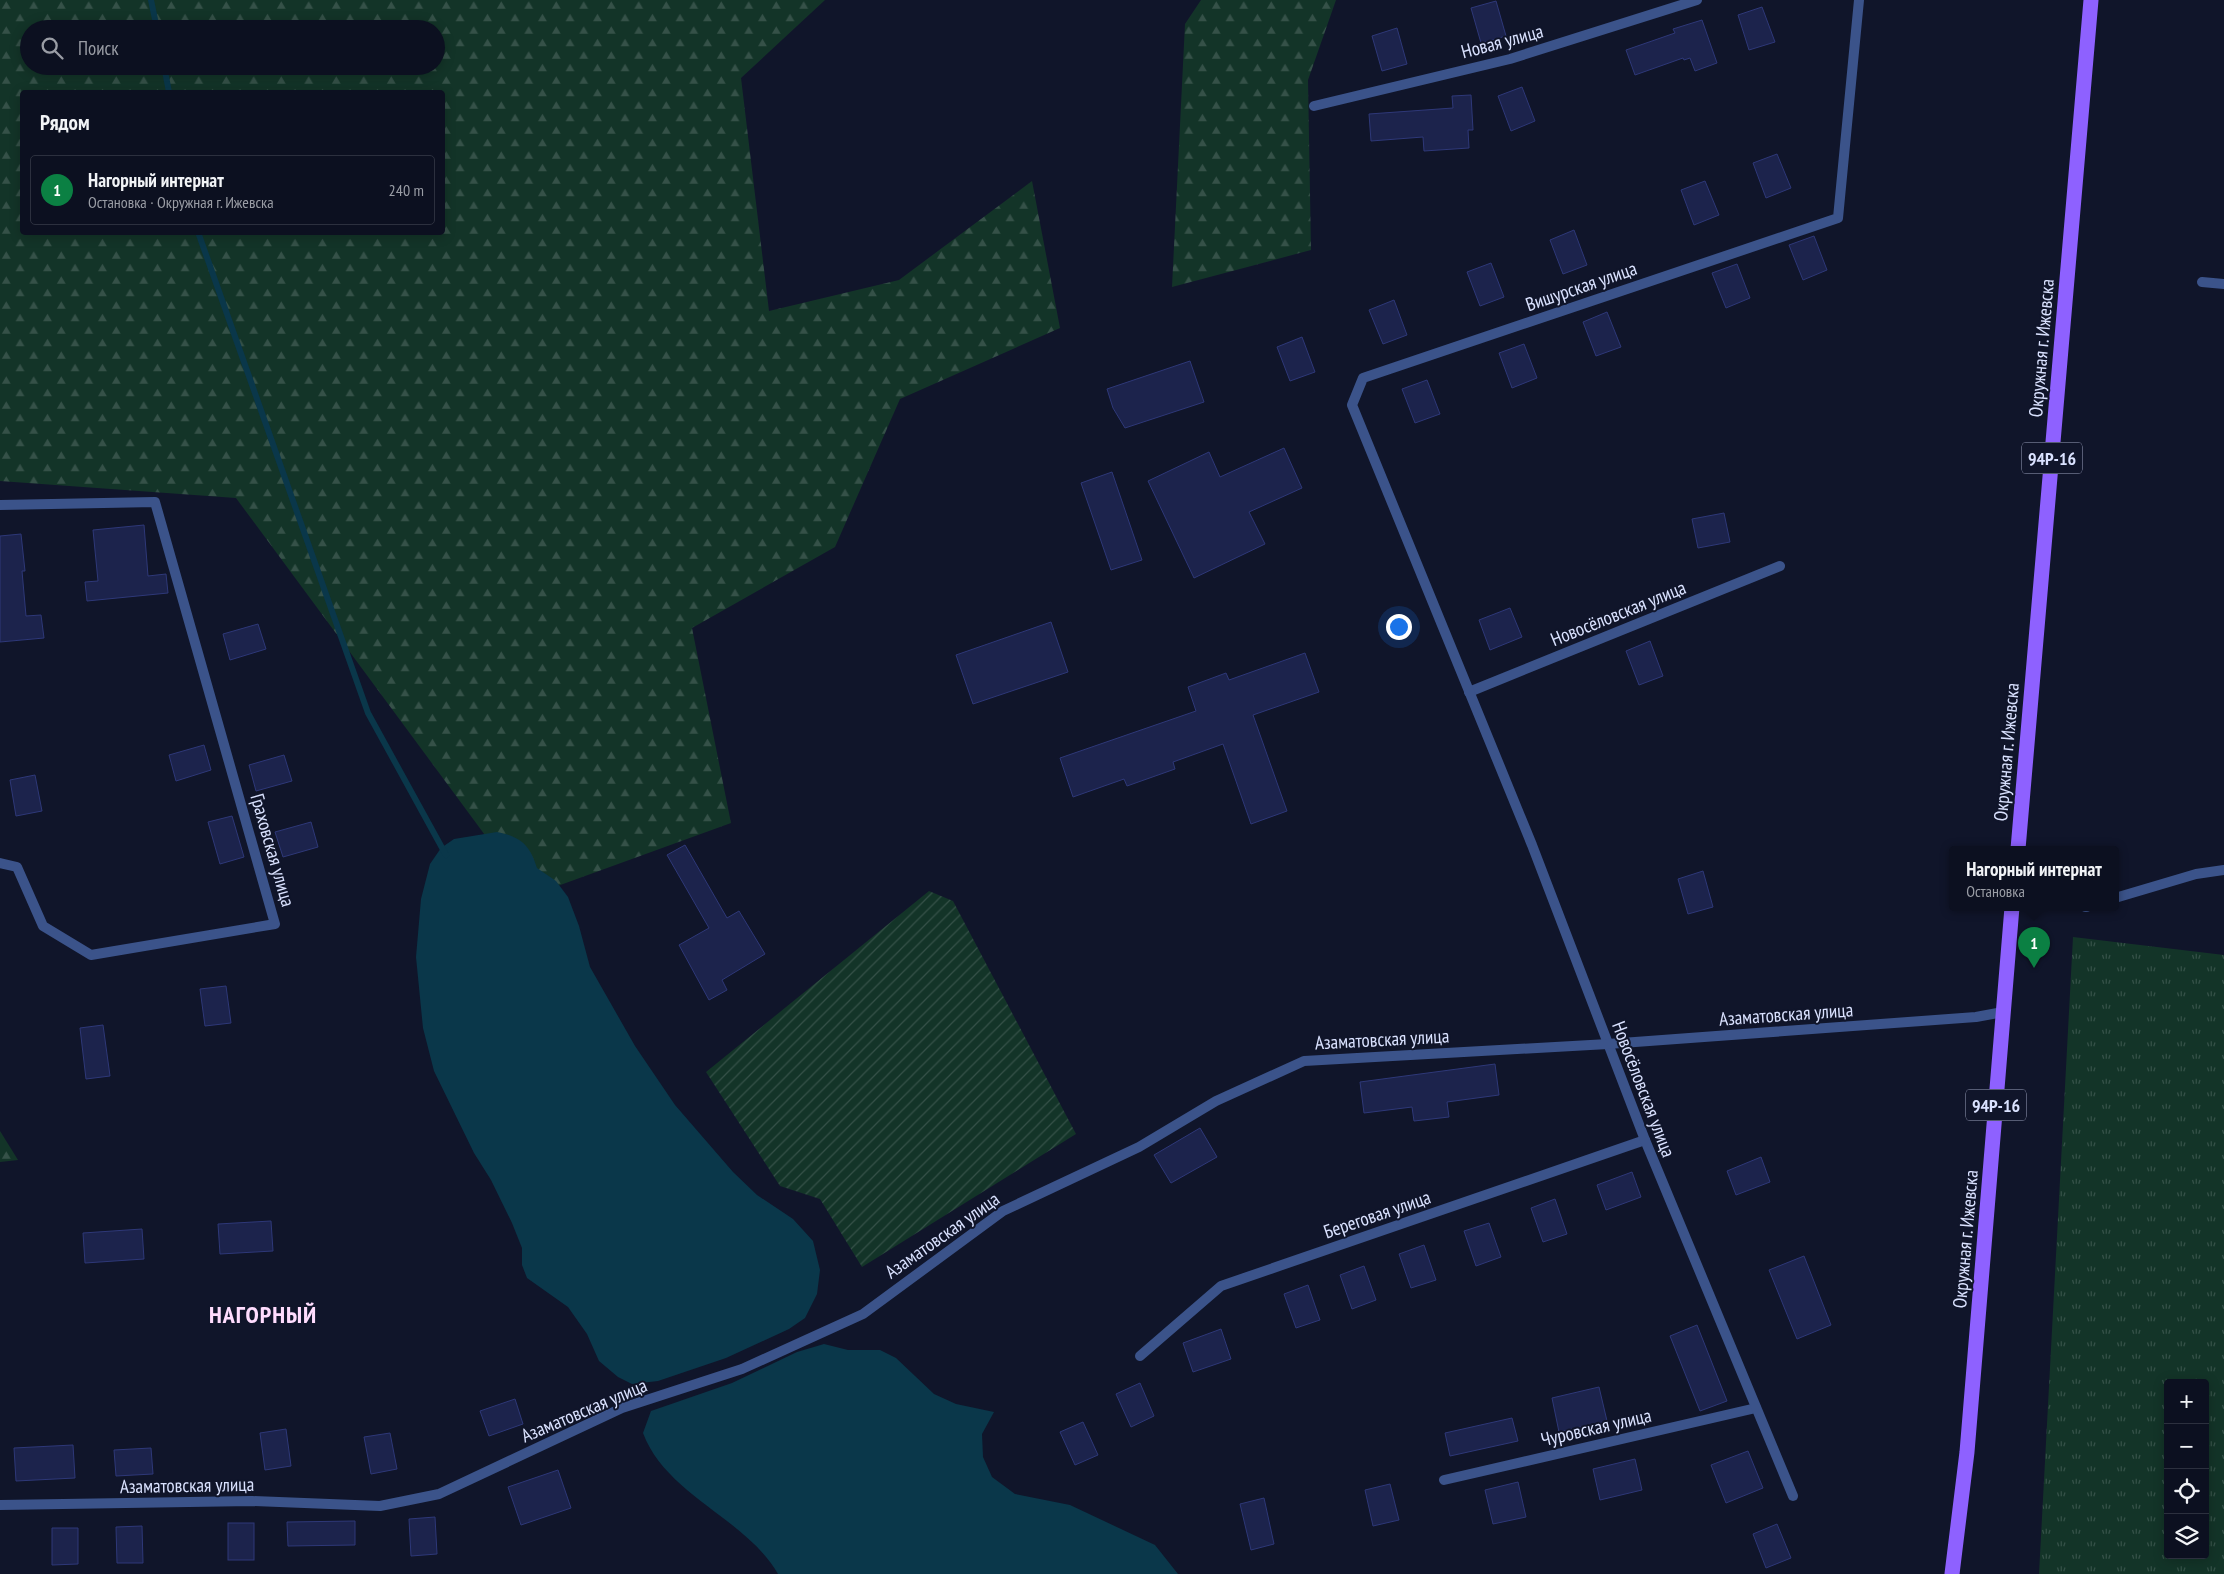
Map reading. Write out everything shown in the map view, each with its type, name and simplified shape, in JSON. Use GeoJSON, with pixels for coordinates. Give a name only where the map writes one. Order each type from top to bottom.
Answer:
{"type":"FeatureCollection","features":[{"type":"Feature","properties":{"kind":"main road","name":"Окружная г. Ижевска"},"geometry":{"type":"LineString","coordinates":[[2018,846],[2091,0]]}},
{"type":"Feature","properties":{"kind":"main road","name":"Окружная г. Ижевска"},"geometry":{"type":"LineString","coordinates":[[1952,1574],[1967,1452],[2012,911]]}},
{"type":"Feature","properties":{"kind":"street","name":"Новая улица"},"geometry":{"type":"LineString","coordinates":[[1314,106],[1510,59],[1697,0]]}},
{"type":"Feature","properties":{"kind":"street","name":"Вишурская улица"},"geometry":{"type":"LineString","coordinates":[[1352,405],[1363,378],[1838,218],[1859,0]]}},
{"type":"Feature","properties":{"kind":"street"},"geometry":{"type":"LineString","coordinates":[[2202,282],[2224,284]]}},
{"type":"Feature","properties":{"kind":"street","name":"Новосёловская улица"},"geometry":{"type":"LineString","coordinates":[[1352,405],[1532,845],[1645,1140],[1793,1496]]}},
{"type":"Feature","properties":{"kind":"street","name":"Граховская улица"},"geometry":{"type":"LineString","coordinates":[[0,505],[155,502],[276,924],[92,955],[43,926],[17,867],[0,863]]}},
{"type":"Feature","properties":{"kind":"street","name":"Новосёловская улица"},"geometry":{"type":"LineString","coordinates":[[1469,692],[1780,566]]}},
{"type":"Feature","properties":{"kind":"street"},"geometry":{"type":"LineString","coordinates":[[2119,897],[2196,874],[2224,870]]}},
{"type":"Feature","properties":{"kind":"street","name":"Азаматовская улица"},"geometry":{"type":"LineString","coordinates":[[0,1505],[252,1501],[380,1506],[439,1494],[622,1408],[742,1369],[863,1314],[1003,1211],[1139,1147],[1216,1101],[1304,1061],[1608,1044],[1976,1017],[2003,1012]]}},
{"type":"Feature","properties":{"kind":"street","name":"Береговая улица"},"geometry":{"type":"LineString","coordinates":[[1140,1356],[1222,1286],[1645,1140]]}},
{"type":"Feature","properties":{"kind":"street","name":"Чуровская улица"},"geometry":{"type":"LineString","coordinates":[[1444,1480],[1756,1408]]}},
{"type":"Feature","properties":{"kind":"green space"},"geometry":{"type":"Polygon","coordinates":[[[0,0],[825,0],[741,78],[769,311],[899,280],[1032,181],[1060,328],[900,399],[835,547],[692,628],[731,823],[530,896],[236,498],[0,481],[0,0]]]}},
{"type":"Feature","properties":{"kind":"green space"},"geometry":{"type":"Polygon","coordinates":[[[1201,0],[1336,0],[1308,80],[1311,250],[1172,287],[1185,24],[1201,0]]]}},
{"type":"Feature","properties":{"kind":"green space"},"geometry":{"type":"Polygon","coordinates":[[[929,891],[953,901],[1076,1134],[862,1267],[820,1199],[780,1186],[706,1072],[929,891]]]}},
{"type":"Feature","properties":{"kind":"green space"},"geometry":{"type":"Polygon","coordinates":[[[2073,937],[2224,955],[2224,1574],[2039,1574],[2073,937]]]}},
{"type":"Feature","properties":{"kind":"green space"},"geometry":{"type":"Polygon","coordinates":[[[0,1131],[18,1160],[0,1162],[0,1131]]]}},
{"type":"Feature","properties":{"kind":"water"},"geometry":{"type":"Polygon","coordinates":[[[497,832],[512,836],[523,843],[531,853],[537,868],[556,881],[568,897],[579,926],[590,967],[635,1046],[675,1105],[733,1172],[757,1195],[793,1219],[813,1241],[820,1270],[817,1294],[805,1318],[789,1329],[726,1358],[658,1381],[632,1384],[618,1377],[599,1361],[587,1334],[568,1307],[527,1278],[522,1265],[522,1248],[512,1223],[491,1180],[474,1153],[434,1071],[423,1028],[416,957],[421,899],[430,864],[441,848],[454,839],[497,832]]]}},
{"type":"Feature","properties":{"kind":"water"},"geometry":{"type":"Polygon","coordinates":[[[824,1344],[848,1350],[880,1350],[896,1358],[934,1394],[956,1404],[994,1412],[982,1434],[983,1457],[992,1477],[1015,1494],[1070,1505],[1155,1545],[1178,1574],[778,1574],[747,1537],[669,1473],[654,1455],[643,1433],[651,1411],[732,1383],[797,1352],[824,1344]]]}},
{"type":"Feature","properties":{"kind":"building"},"geometry":{"type":"Polygon","coordinates":[[[1496,1],[1506,36],[1481,43],[1471,8],[1496,1]]]}},
{"type":"Feature","properties":{"kind":"building"},"geometry":{"type":"Polygon","coordinates":[[[1762,7],[1775,42],[1749,50],[1738,15],[1762,7]]]}},
{"type":"Feature","properties":{"kind":"building"},"geometry":{"type":"Polygon","coordinates":[[[1702,20],[1717,63],[1695,71],[1690,58],[1684,60],[1683,58],[1635,75],[1626,50],[1675,33],[1673,29],[1702,20]]]}},
{"type":"Feature","properties":{"kind":"building"},"geometry":{"type":"Polygon","coordinates":[[[1397,28],[1407,64],[1382,71],[1372,36],[1397,28]]]}},
{"type":"Feature","properties":{"kind":"building"},"geometry":{"type":"Polygon","coordinates":[[[1522,87],[1535,121],[1511,131],[1498,96],[1522,87]]]}},
{"type":"Feature","properties":{"kind":"building"},"geometry":{"type":"Polygon","coordinates":[[[1471,95],[1473,130],[1468,130],[1469,148],[1424,151],[1423,137],[1371,141],[1369,114],[1453,108],[1452,96],[1471,95]]]}},
{"type":"Feature","properties":{"kind":"building"},"geometry":{"type":"Polygon","coordinates":[[[1777,154],[1791,188],[1766,198],[1753,163],[1777,154]]]}},
{"type":"Feature","properties":{"kind":"building"},"geometry":{"type":"Polygon","coordinates":[[[1705,181],[1719,215],[1694,225],[1681,190],[1705,181]]]}},
{"type":"Feature","properties":{"kind":"building"},"geometry":{"type":"Polygon","coordinates":[[[1574,230],[1587,265],[1563,274],[1550,240],[1574,230]]]}},
{"type":"Feature","properties":{"kind":"building"},"geometry":{"type":"Polygon","coordinates":[[[1814,236],[1827,270],[1803,280],[1789,245],[1814,236]]]}},
{"type":"Feature","properties":{"kind":"building"},"geometry":{"type":"Polygon","coordinates":[[[1491,263],[1504,297],[1480,306],[1467,272],[1491,263]]]}},
{"type":"Feature","properties":{"kind":"building"},"geometry":{"type":"Polygon","coordinates":[[[1737,264],[1750,298],[1726,308],[1712,273],[1737,264]]]}},
{"type":"Feature","properties":{"kind":"building"},"geometry":{"type":"Polygon","coordinates":[[[1394,300],[1407,335],[1383,344],[1369,310],[1394,300]]]}},
{"type":"Feature","properties":{"kind":"building"},"geometry":{"type":"Polygon","coordinates":[[[1607,312],[1621,347],[1596,356],[1583,322],[1607,312]]]}},
{"type":"Feature","properties":{"kind":"building"},"geometry":{"type":"Polygon","coordinates":[[[1302,337],[1315,372],[1290,381],[1277,347],[1302,337]]]}},
{"type":"Feature","properties":{"kind":"building"},"geometry":{"type":"Polygon","coordinates":[[[1524,344],[1537,378],[1512,388],[1499,353],[1524,344]]]}},
{"type":"Feature","properties":{"kind":"building"},"geometry":{"type":"Polygon","coordinates":[[[1190,361],[1204,402],[1125,428],[1113,408],[1107,389],[1190,361]]]}},
{"type":"Feature","properties":{"kind":"building"},"geometry":{"type":"Polygon","coordinates":[[[1427,380],[1440,414],[1415,423],[1402,389],[1427,380]]]}},
{"type":"Feature","properties":{"kind":"building"},"geometry":{"type":"Polygon","coordinates":[[[1284,448],[1302,488],[1249,512],[1265,544],[1194,578],[1148,481],[1209,452],[1220,477],[1284,448]]]}},
{"type":"Feature","properties":{"kind":"building"},"geometry":{"type":"Polygon","coordinates":[[[1112,472],[1142,560],[1111,570],[1081,483],[1112,472]]]}},
{"type":"Feature","properties":{"kind":"building"},"geometry":{"type":"Polygon","coordinates":[[[1724,513],[1730,542],[1698,548],[1692,519],[1724,513]]]}},
{"type":"Feature","properties":{"kind":"building"},"geometry":{"type":"Polygon","coordinates":[[[144,525],[148,576],[166,574],[168,593],[87,601],[85,582],[98,581],[93,530],[144,525]]]}},
{"type":"Feature","properties":{"kind":"building"},"geometry":{"type":"Polygon","coordinates":[[[21,534],[25,571],[22,571],[26,616],[41,615],[44,638],[0,642],[0,536],[21,534]]]}},
{"type":"Feature","properties":{"kind":"building"},"geometry":{"type":"Polygon","coordinates":[[[1510,608],[1522,637],[1490,650],[1479,620],[1510,608]]]}},
{"type":"Feature","properties":{"kind":"building"},"geometry":{"type":"Polygon","coordinates":[[[1051,622],[1068,672],[973,704],[956,655],[1051,622]]]}},
{"type":"Feature","properties":{"kind":"building"},"geometry":{"type":"Polygon","coordinates":[[[258,624],[266,649],[230,660],[223,634],[258,624]]]}},
{"type":"Feature","properties":{"kind":"building"},"geometry":{"type":"Polygon","coordinates":[[[1650,641],[1663,676],[1639,685],[1626,651],[1650,641]]]}},
{"type":"Feature","properties":{"kind":"building"},"geometry":{"type":"Polygon","coordinates":[[[1305,653],[1319,692],[1253,715],[1287,811],[1251,824],[1223,744],[1173,762],[1175,769],[1127,786],[1124,779],[1073,797],[1060,758],[1196,711],[1188,687],[1226,673],[1229,680],[1305,653]]]}},
{"type":"Feature","properties":{"kind":"building"},"geometry":{"type":"Polygon","coordinates":[[[204,745],[211,770],[176,781],[169,755],[204,745]]]}},
{"type":"Feature","properties":{"kind":"building"},"geometry":{"type":"Polygon","coordinates":[[[284,755],[292,781],[256,791],[249,765],[284,755]]]}},
{"type":"Feature","properties":{"kind":"building"},"geometry":{"type":"Polygon","coordinates":[[[35,775],[42,811],[16,816],[10,780],[35,775]]]}},
{"type":"Feature","properties":{"kind":"building"},"geometry":{"type":"Polygon","coordinates":[[[232,816],[244,857],[220,864],[208,822],[232,816]]]}},
{"type":"Feature","properties":{"kind":"building"},"geometry":{"type":"Polygon","coordinates":[[[311,822],[318,847],[283,857],[275,832],[311,822]]]}},
{"type":"Feature","properties":{"kind":"building"},"geometry":{"type":"Polygon","coordinates":[[[685,845],[727,918],[739,911],[765,954],[722,980],[727,990],[709,1000],[679,945],[709,928],[667,855],[685,845]]]}},
{"type":"Feature","properties":{"kind":"building"},"geometry":{"type":"Polygon","coordinates":[[[1703,871],[1713,907],[1688,914],[1678,879],[1703,871]]]}},
{"type":"Feature","properties":{"kind":"building"},"geometry":{"type":"Polygon","coordinates":[[[226,986],[231,1023],[205,1026],[200,989],[226,986]]]}},
{"type":"Feature","properties":{"kind":"building"},"geometry":{"type":"Polygon","coordinates":[[[103,1025],[110,1076],[86,1079],[80,1028],[103,1025]]]}},
{"type":"Feature","properties":{"kind":"building"},"geometry":{"type":"Polygon","coordinates":[[[1495,1064],[1499,1095],[1447,1102],[1449,1117],[1414,1121],[1412,1107],[1364,1113],[1360,1082],[1495,1064]]]}},
{"type":"Feature","properties":{"kind":"building"},"geometry":{"type":"Polygon","coordinates":[[[1200,1128],[1217,1157],[1171,1183],[1154,1155],[1200,1128]]]}},
{"type":"Feature","properties":{"kind":"building"},"geometry":{"type":"Polygon","coordinates":[[[1761,1157],[1770,1182],[1736,1195],[1727,1171],[1761,1157]]]}},
{"type":"Feature","properties":{"kind":"building"},"geometry":{"type":"Polygon","coordinates":[[[1632,1172],[1641,1197],[1606,1210],[1597,1185],[1632,1172]]]}},
{"type":"Feature","properties":{"kind":"building"},"geometry":{"type":"Polygon","coordinates":[[[1555,1199],[1567,1234],[1543,1242],[1531,1208],[1555,1199]]]}},
{"type":"Feature","properties":{"kind":"building"},"geometry":{"type":"Polygon","coordinates":[[[271,1221],[273,1251],[220,1254],[218,1224],[271,1221]]]}},
{"type":"Feature","properties":{"kind":"building"},"geometry":{"type":"Polygon","coordinates":[[[1489,1223],[1501,1257],[1476,1266],[1464,1231],[1489,1223]]]}},
{"type":"Feature","properties":{"kind":"building"},"geometry":{"type":"Polygon","coordinates":[[[142,1229],[144,1259],[85,1263],[83,1233],[142,1229]]]}},
{"type":"Feature","properties":{"kind":"building"},"geometry":{"type":"Polygon","coordinates":[[[1424,1245],[1436,1280],[1411,1288],[1399,1254],[1424,1245]]]}},
{"type":"Feature","properties":{"kind":"building"},"geometry":{"type":"Polygon","coordinates":[[[1804,1256],[1831,1325],[1797,1339],[1769,1270],[1804,1256]]]}},
{"type":"Feature","properties":{"kind":"building"},"geometry":{"type":"Polygon","coordinates":[[[1364,1266],[1376,1300],[1352,1309],[1340,1275],[1364,1266]]]}},
{"type":"Feature","properties":{"kind":"building"},"geometry":{"type":"Polygon","coordinates":[[[1308,1285],[1320,1320],[1296,1328],[1284,1294],[1308,1285]]]}},
{"type":"Feature","properties":{"kind":"building"},"geometry":{"type":"Polygon","coordinates":[[[1697,1325],[1727,1401],[1700,1411],[1670,1336],[1697,1325]]]}},
{"type":"Feature","properties":{"kind":"building"},"geometry":{"type":"Polygon","coordinates":[[[1221,1329],[1231,1359],[1193,1372],[1183,1343],[1221,1329]]]}},
{"type":"Feature","properties":{"kind":"building"},"geometry":{"type":"Polygon","coordinates":[[[1140,1383],[1154,1416],[1131,1427],[1116,1394],[1140,1383]]]}},
{"type":"Feature","properties":{"kind":"building"},"geometry":{"type":"Polygon","coordinates":[[[1599,1387],[1607,1421],[1559,1432],[1552,1398],[1599,1387]]]}},
{"type":"Feature","properties":{"kind":"building"},"geometry":{"type":"Polygon","coordinates":[[[515,1399],[523,1424],[489,1436],[480,1411],[515,1399]]]}},
{"type":"Feature","properties":{"kind":"building"},"geometry":{"type":"Polygon","coordinates":[[[1512,1418],[1518,1441],[1450,1456],[1445,1433],[1512,1418]]]}},
{"type":"Feature","properties":{"kind":"building"},"geometry":{"type":"Polygon","coordinates":[[[1083,1422],[1098,1455],[1075,1465],[1060,1432],[1083,1422]]]}},
{"type":"Feature","properties":{"kind":"building"},"geometry":{"type":"Polygon","coordinates":[[[286,1429],[291,1466],[265,1470],[260,1433],[286,1429]]]}},
{"type":"Feature","properties":{"kind":"building"},"geometry":{"type":"Polygon","coordinates":[[[390,1433],[397,1469],[371,1474],[364,1437],[390,1433]]]}},
{"type":"Feature","properties":{"kind":"building"},"geometry":{"type":"Polygon","coordinates":[[[73,1445],[75,1478],[16,1481],[14,1448],[73,1445]]]}},
{"type":"Feature","properties":{"kind":"building"},"geometry":{"type":"Polygon","coordinates":[[[151,1448],[153,1474],[116,1476],[114,1450],[151,1448]]]}},
{"type":"Feature","properties":{"kind":"building"},"geometry":{"type":"Polygon","coordinates":[[[1748,1451],[1763,1488],[1726,1503],[1711,1465],[1748,1451]]]}},
{"type":"Feature","properties":{"kind":"building"},"geometry":{"type":"Polygon","coordinates":[[[1635,1459],[1642,1490],[1600,1500],[1593,1469],[1635,1459]]]}},
{"type":"Feature","properties":{"kind":"building"},"geometry":{"type":"Polygon","coordinates":[[[558,1470],[571,1508],[521,1525],[508,1487],[558,1470]]]}},
{"type":"Feature","properties":{"kind":"building"},"geometry":{"type":"Polygon","coordinates":[[[1518,1482],[1526,1517],[1493,1524],[1485,1490],[1518,1482]]]}},
{"type":"Feature","properties":{"kind":"building"},"geometry":{"type":"Polygon","coordinates":[[[1390,1484],[1399,1520],[1373,1526],[1365,1490],[1390,1484]]]}},
{"type":"Feature","properties":{"kind":"building"},"geometry":{"type":"Polygon","coordinates":[[[1264,1498],[1274,1544],[1251,1550],[1240,1504],[1264,1498]]]}},
{"type":"Feature","properties":{"kind":"building"},"geometry":{"type":"Polygon","coordinates":[[[435,1517],[437,1554],[411,1556],[409,1519],[435,1517]]]}},
{"type":"Feature","properties":{"kind":"building"},"geometry":{"type":"Polygon","coordinates":[[[355,1521],[355,1545],[288,1546],[287,1522],[355,1521]]]}},
{"type":"Feature","properties":{"kind":"building"},"geometry":{"type":"Polygon","coordinates":[[[228,1523],[254,1523],[254,1560],[228,1560],[228,1523]]]}},
{"type":"Feature","properties":{"kind":"building"},"geometry":{"type":"Polygon","coordinates":[[[1777,1524],[1791,1558],[1766,1568],[1753,1534],[1777,1524]]]}},
{"type":"Feature","properties":{"kind":"building"},"geometry":{"type":"Polygon","coordinates":[[[142,1526],[143,1563],[117,1563],[116,1527],[142,1526]]]}},
{"type":"Feature","properties":{"kind":"building"},"geometry":{"type":"Polygon","coordinates":[[[52,1528],[78,1528],[78,1564],[52,1565],[52,1528]]]}},
{"type":"Feature","properties":{"kind":"waterway"},"geometry":{"type":"LineString","coordinates":[[151,0],[155,20]]}},
{"type":"Feature","properties":{"kind":"waterway"},"geometry":{"type":"LineString","coordinates":[[166,75],[169,90]]}},
{"type":"Feature","properties":{"kind":"waterway"},"geometry":{"type":"LineString","coordinates":[[199,235],[368,713],[446,855]]}},
{"type":"Feature","properties":{"kind":"place","name":"Нагорный интернат"},"geometry":{"type":"Point","coordinates":[2034,968]}},
{"type":"Feature","properties":{"kind":"district","name":"НАГОРНЫЙ"},"geometry":{"type":"Point","coordinates":[263,1314]}}]}
